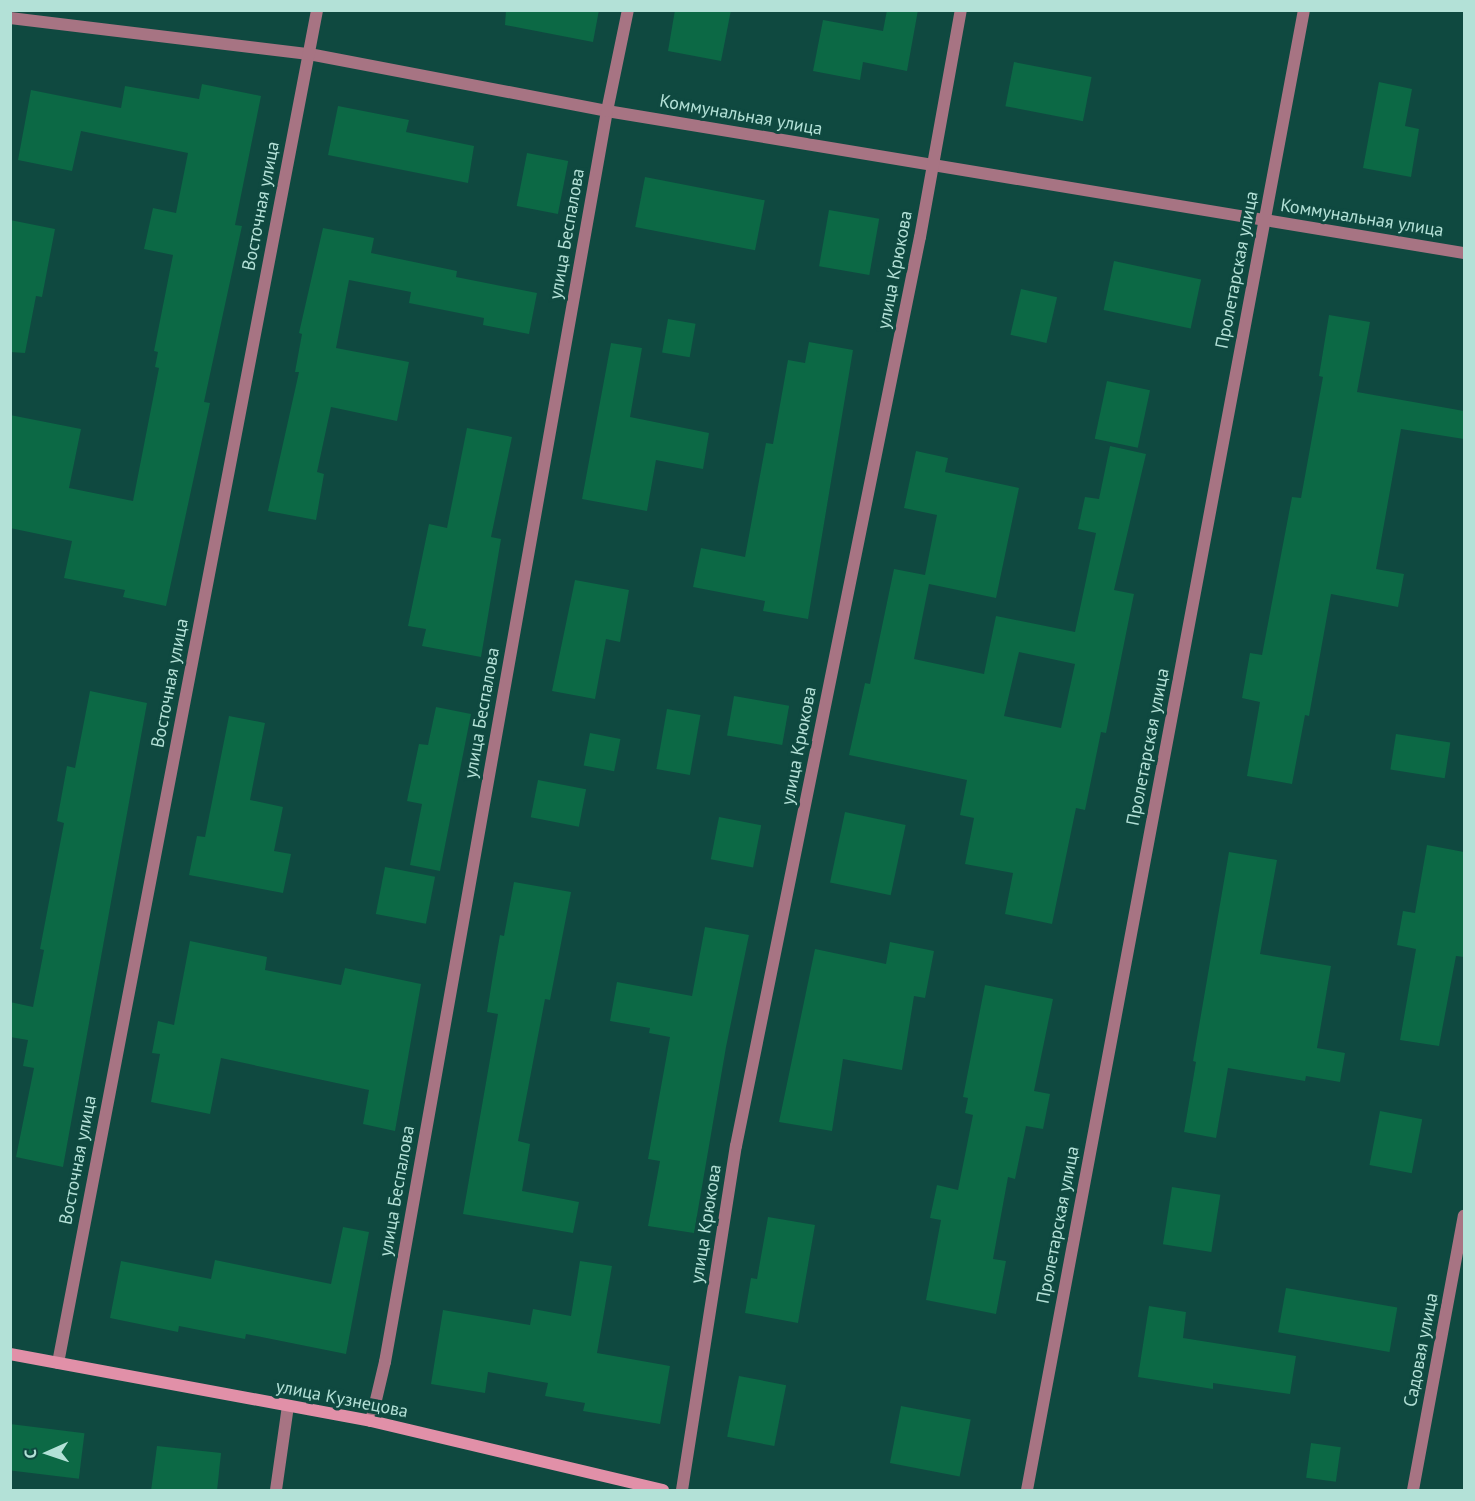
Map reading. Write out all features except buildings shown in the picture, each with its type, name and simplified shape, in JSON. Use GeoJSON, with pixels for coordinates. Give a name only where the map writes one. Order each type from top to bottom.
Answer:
{"type":"FeatureCollection","features":[{"type":"Feature","properties":{"kind":"street","name":"Восточная улица"},"geometry":{"type":"LineString","coordinates":[[58,1363],[317,10]]}},
{"type":"Feature","properties":{"kind":"street","name":"улица Беспалова"},"geometry":{"type":"LineString","coordinates":[[371,1421],[385,1362],[607,111],[628,10]]}},
{"type":"Feature","properties":{"kind":"street","name":"улица Крюкова"},"geometry":{"type":"LineString","coordinates":[[682,1491],[736,1146],[933,166],[962,10]]}},
{"type":"Feature","properties":{"kind":"street","name":"Пролетарская улица"},"geometry":{"type":"LineString","coordinates":[[1027,1491],[1304,10]]}},
{"type":"Feature","properties":{"kind":"street","name":"Коммунальная улица"},"geometry":{"type":"LineString","coordinates":[[10,18],[309,54],[607,111],[1464,253]]}},
{"type":"Feature","properties":{"kind":"street","name":"Садовая улица"},"geometry":{"type":"LineString","coordinates":[[1413,1491],[1464,1216]]}},
{"type":"Feature","properties":{"kind":"street","name":"улица Кузнецова"},"geometry":{"type":"LineString","coordinates":[[10,1354],[371,1421],[663,1491]]}},
{"type":"Feature","properties":{"kind":"street"},"geometry":{"type":"LineString","coordinates":[[276,1491],[288,1406]]}}]}
